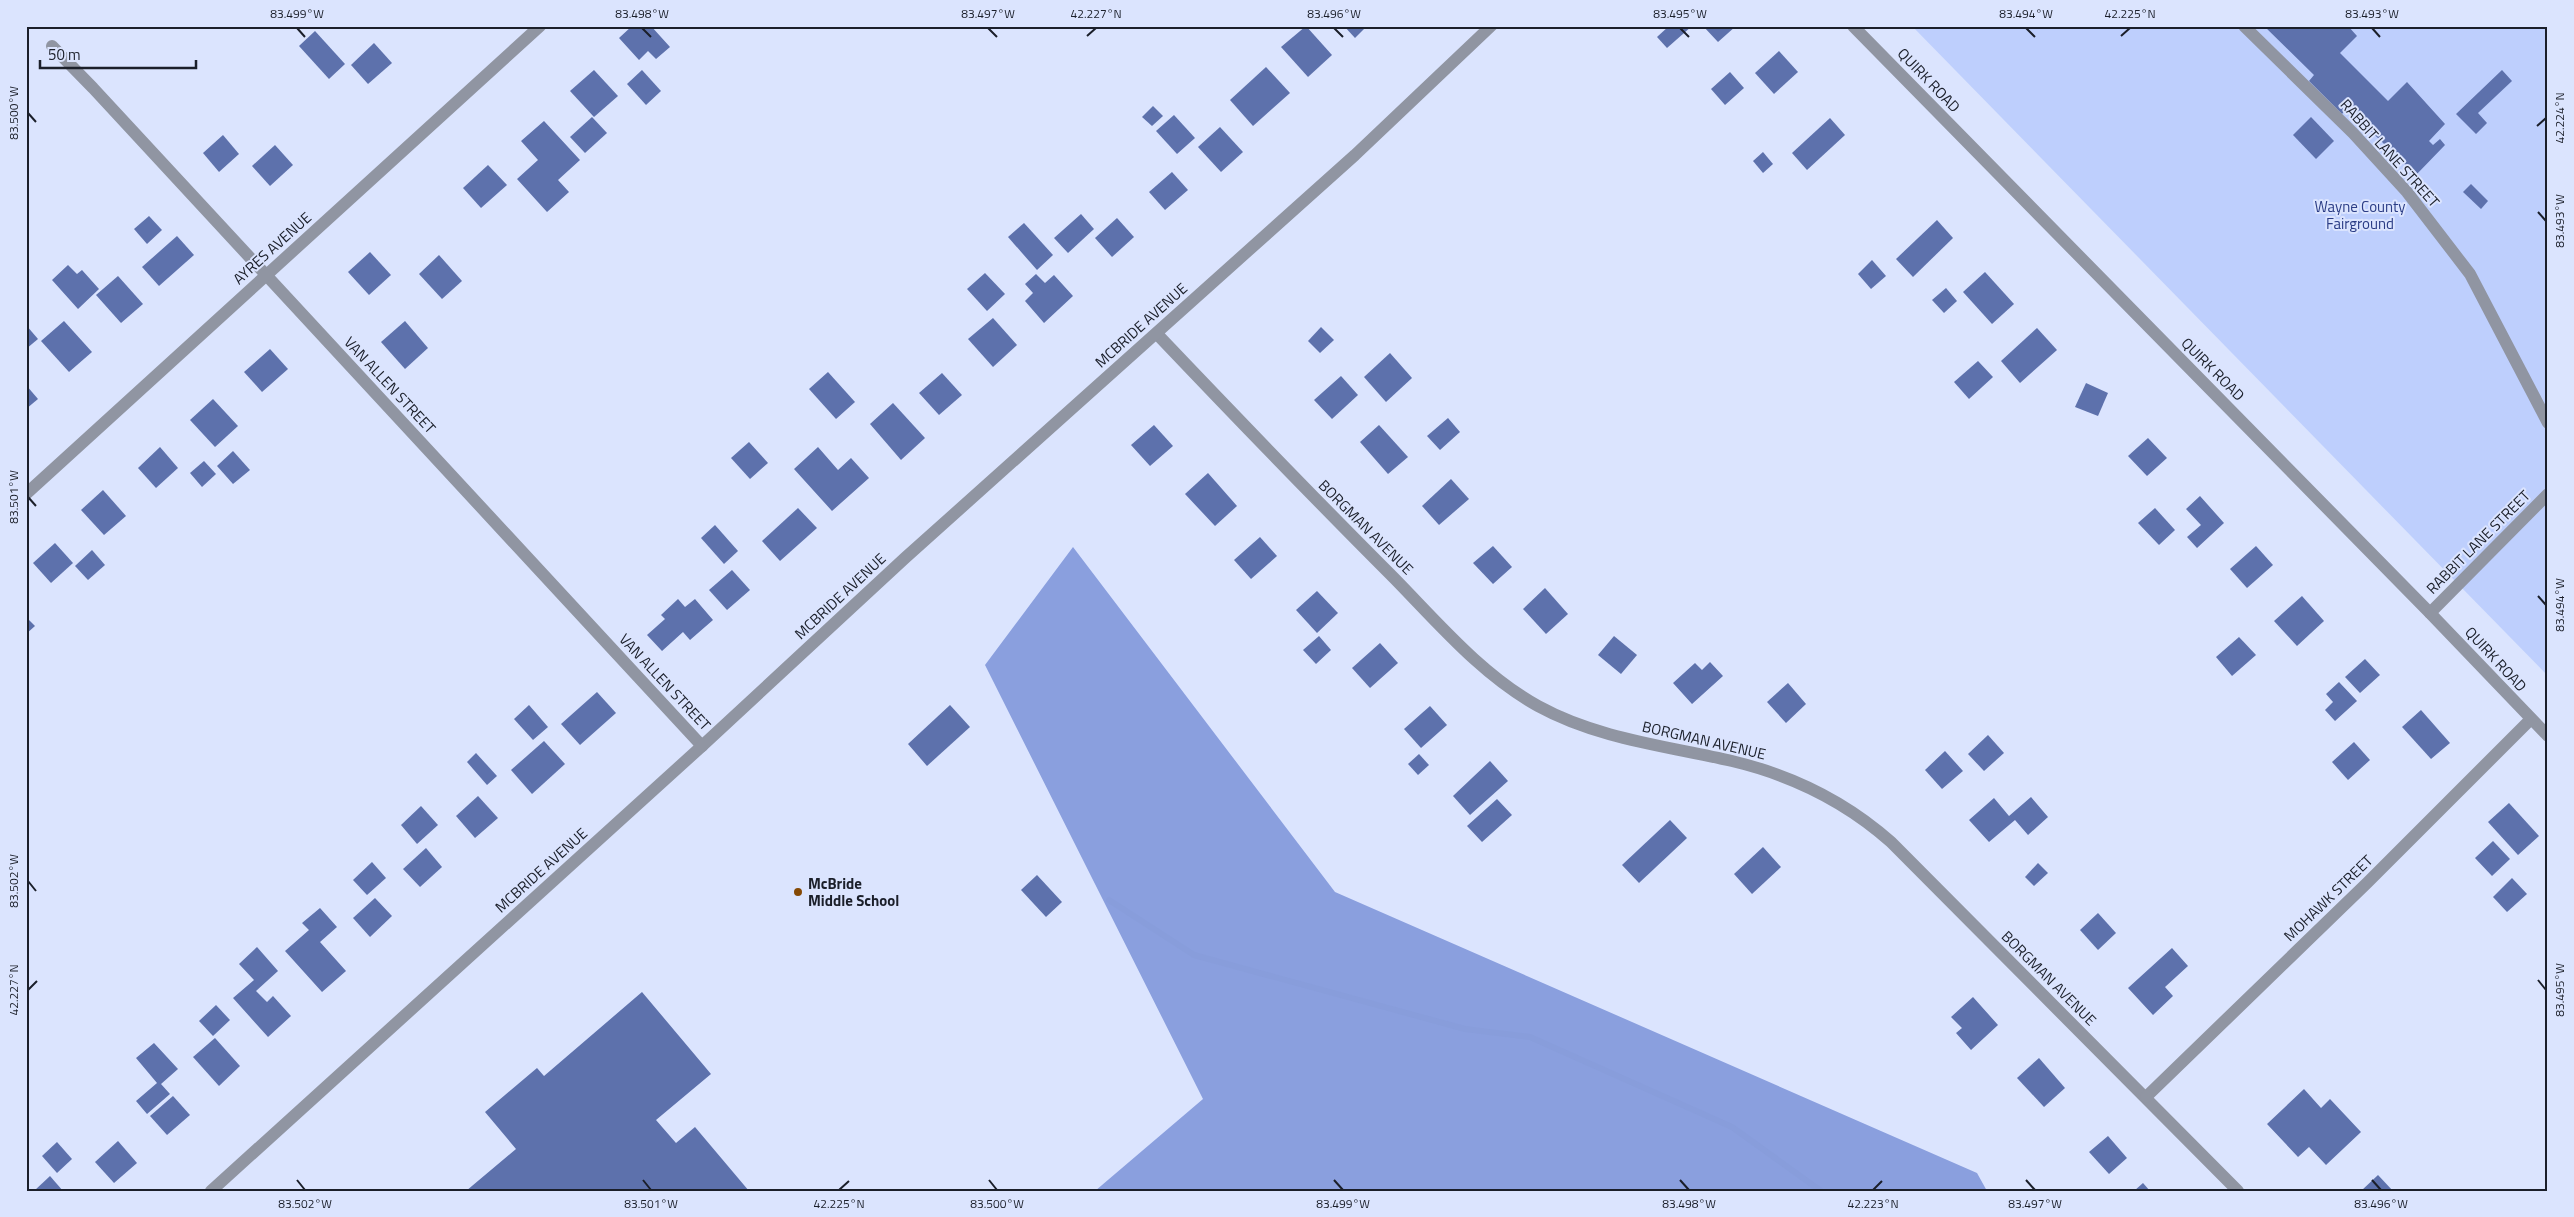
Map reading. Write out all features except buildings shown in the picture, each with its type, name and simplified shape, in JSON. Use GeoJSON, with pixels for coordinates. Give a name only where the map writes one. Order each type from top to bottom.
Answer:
{"type":"FeatureCollection","features":[{"type":"Feature","properties":{"kind":"street","name":"AYRES AVENUE"},"geometry":{"type":"LineString","coordinates":[[26,494],[540,26]]}},
{"type":"Feature","properties":{"kind":"street","name":"MCBRIDE AVENUE"},"geometry":{"type":"LineString","coordinates":[[211,1191],[702,746],[905,558],[1355,155],[1492,26]]}},
{"type":"Feature","properties":{"kind":"street","name":"QUIRK ROAD"},"geometry":{"type":"LineString","coordinates":[[1853,26],[2430,613],[2548,736]]}},
{"type":"Feature","properties":{"kind":"street","name":"RABBIT LANE STREET"},"geometry":{"type":"LineString","coordinates":[[2244,26],[2353,133],[2413,199],[2470,274],[2548,423]]}},
{"type":"Feature","properties":{"kind":"street","name":"VAN ALLEN STREET"},"geometry":{"type":"LineString","coordinates":[[52,46],[94,88],[702,746]]}},
{"type":"Feature","properties":{"kind":"street","name":"BORGMAN AVENUE"},"geometry":{"type":"LineString","coordinates":[[1157,334],[1335,519],[1473,658],[1500,681],[1536,705],[1584,727],[1609,735],[1763,770],[1809,788],[1853,812],[1891,842],[2238,1191]]}},
{"type":"Feature","properties":{"kind":"street","name":"RABBIT LANE STREET"},"geometry":{"type":"LineString","coordinates":[[2430,613],[2548,494]]}},
{"type":"Feature","properties":{"kind":"street","name":"MOHAWK STREET"},"geometry":{"type":"LineString","coordinates":[[2146,1098],[2367,883],[2531,719]]}},
{"type":"Feature","properties":{"kind":"green space","name":"Wayne County Fairground"},"geometry":{"type":"Polygon","coordinates":[[[1912,26],[2548,26],[2548,676],[1912,26]]]}},
{"type":"Feature","properties":{"kind":"shaded area"},"geometry":{"type":"Polygon","coordinates":[[[1073,547],[1335,892],[1977,1173],[1987,1191],[1095,1191],[1203,1099],[985,665],[1073,547]]]}},
{"type":"Feature","properties":{"kind":"waterway"},"geometry":{"type":"LineString","coordinates":[[1109,900],[1194,955],[1465,1029],[1530,1037],[1732,1127],[1821,1191]]}},
{"type":"Feature","properties":{"kind":"place","name":"McBride Middle School"},"geometry":{"type":"Point","coordinates":[798,892]}}]}
